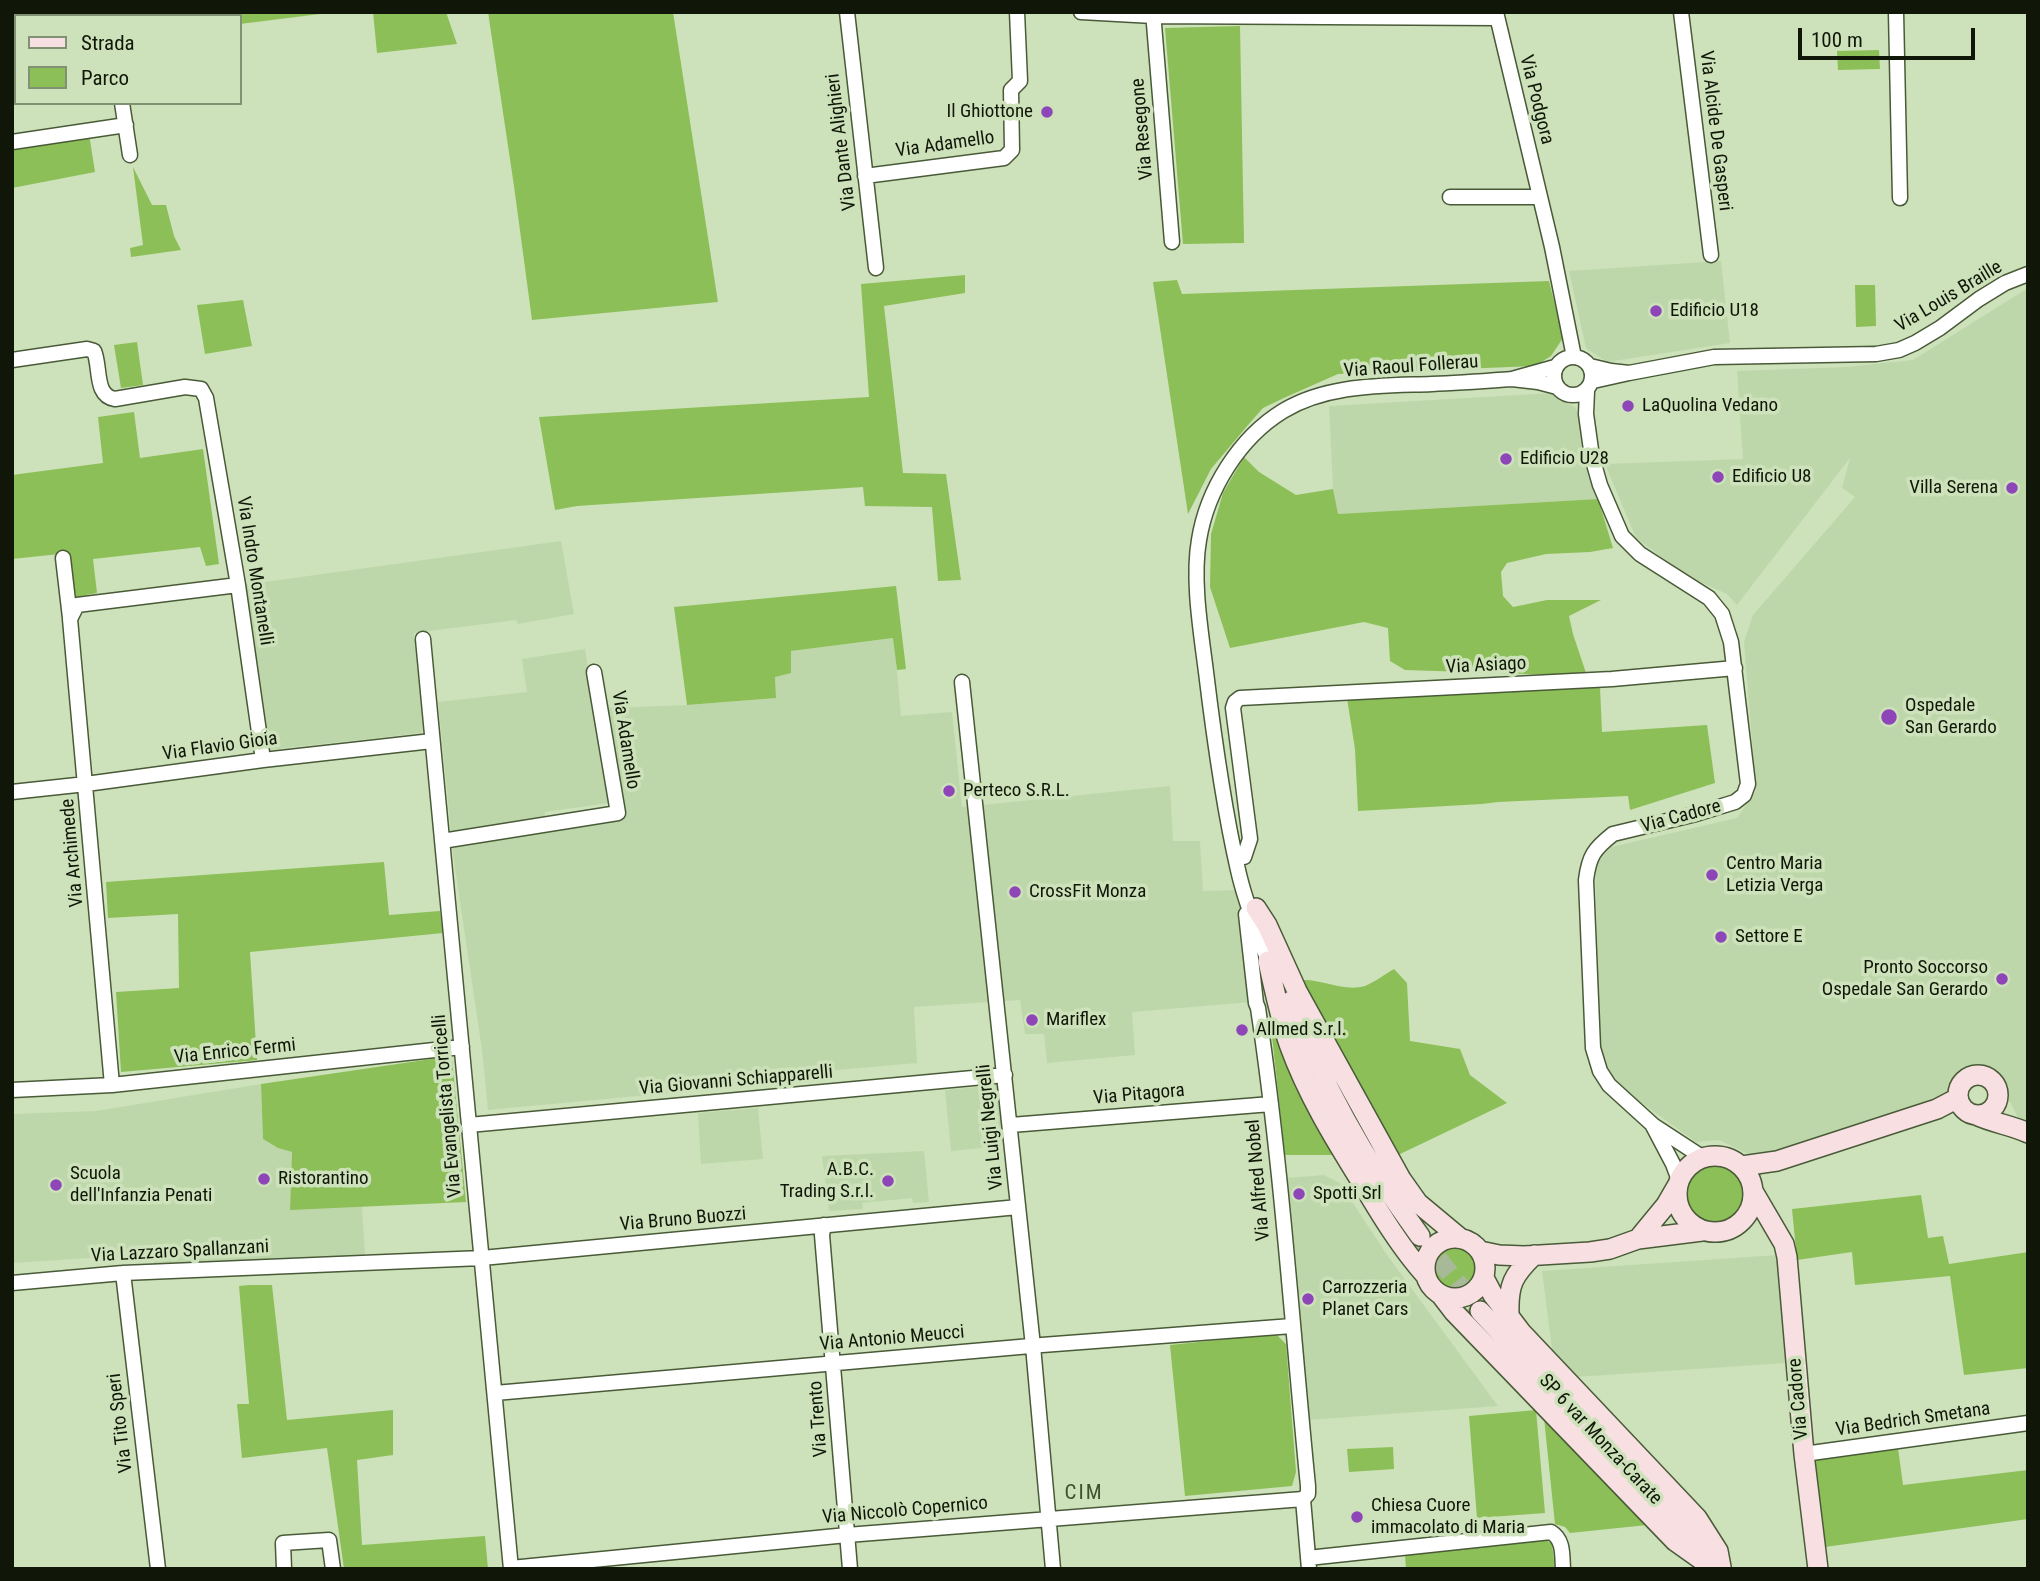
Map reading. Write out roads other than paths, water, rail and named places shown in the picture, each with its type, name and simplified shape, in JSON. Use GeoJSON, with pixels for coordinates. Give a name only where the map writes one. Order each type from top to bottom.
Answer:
{"type":"FeatureCollection","features":[{"type":"Feature","properties":{"kind":"street","name":"Via Dante Alighieri"},"geometry":{"type":"LineString","coordinates":[[846,12],[876,268]]}},
{"type":"Feature","properties":{"kind":"street","name":"Via Adamello"},"geometry":{"type":"LineString","coordinates":[[865,176],[1004,158],[1012,150],[1011,90],[1020,81],[1017,12]]}},
{"type":"Feature","properties":{"kind":"street"},"geometry":{"type":"LineString","coordinates":[[1081,12],[1496,15]]}},
{"type":"Feature","properties":{"kind":"street","name":"Via Alcide De Gasperi"},"geometry":{"type":"LineString","coordinates":[[1681,12],[1711,255]]}},
{"type":"Feature","properties":{"kind":"street"},"geometry":{"type":"LineString","coordinates":[[1896,12],[1900,198]]}},
{"type":"Feature","properties":{"kind":"street","name":"Via Resegone"},"geometry":{"type":"LineString","coordinates":[[1153,14],[1172,242]]}},
{"type":"Feature","properties":{"kind":"street","name":"Via Podgora"},"geometry":{"type":"LineString","coordinates":[[1496,15],[1552,247],[1574,356]]}},
{"type":"Feature","properties":{"kind":"street"},"geometry":{"type":"LineString","coordinates":[[122,105],[130,155]]}},
{"type":"Feature","properties":{"kind":"street"},"geometry":{"type":"LineString","coordinates":[[12,142],[126,125]]}},
{"type":"Feature","properties":{"kind":"street"},"geometry":{"type":"LineString","coordinates":[[1450,197],[1540,197]]}},
{"type":"Feature","properties":{"kind":"street","name":"Via Louis Braille"},"geometry":{"type":"LineString","coordinates":[[1590,379],[1707,358],[1876,354],[1899,350],[1940,328],[1996,288],[2028,274]]}},
{"type":"Feature","properties":{"kind":"street","name":"Via Indro Montanelli"},"geometry":{"type":"LineString","coordinates":[[12,360],[87,349],[94,351],[102,392],[107,398],[115,400],[186,387],[201,389],[206,398],[238,585],[263,760]]}},
{"type":"Feature","properties":{"kind":"street"},"geometry":{"type":"LineString","coordinates":[[1574,356],[1587,362],[1590,379],[1581,395],[1573,396],[1557,387],[1554,374],[1560,361],[1574,356]]}},
{"type":"Feature","properties":{"kind":"street","name":"Via Raoul Follerau"},"geometry":{"type":"LineString","coordinates":[[1511,379],[1555,367]]}},
{"type":"Feature","properties":{"kind":"street","name":"Via Raoul Follerau"},"geometry":{"type":"LineString","coordinates":[[1228,789],[1205,667],[1197,555],[1199,538],[1219,480],[1244,445],[1284,410],[1308,399],[1349,387],[1511,379],[1557,387]]}},
{"type":"Feature","properties":{"kind":"street","name":"Via Cadore"},"geometry":{"type":"LineString","coordinates":[[1590,379],[1586,414],[1588,434],[1600,485],[1618,528],[1630,546],[1709,598],[1722,614],[1731,642],[1735,668],[1748,784],[1744,795],[1735,802],[1613,834],[1589,858],[1586,880],[1593,1048],[1600,1071],[1609,1085],[1653,1125],[1702,1157],[1723,1156],[1742,1166],[1784,1244],[1818,1569]]}},
{"type":"Feature","properties":{"kind":"street","name":"Via Archimede"},"geometry":{"type":"LineString","coordinates":[[63,558],[112,1085]]}},
{"type":"Feature","properties":{"kind":"street"},"geometry":{"type":"LineString","coordinates":[[70,619],[77,605],[238,585]]}},
{"type":"Feature","properties":{"kind":"street","name":"Via Evangelista Torricelli"},"geometry":{"type":"LineString","coordinates":[[423,639],[511,1568]]}},
{"type":"Feature","properties":{"kind":"street","name":"Via Asiago"},"geometry":{"type":"LineString","coordinates":[[1240,698],[1612,679],[1735,668]]}},
{"type":"Feature","properties":{"kind":"street","name":"Via Adamello"},"geometry":{"type":"LineString","coordinates":[[442,841],[618,813],[594,672]]}},
{"type":"Feature","properties":{"kind":"street","name":"Via Luigi Negrelli"},"geometry":{"type":"LineString","coordinates":[[962,682],[1033,1346],[1053,1569]]}},
{"type":"Feature","properties":{"kind":"street","name":"Via Alfred Nobel"},"geometry":{"type":"LineString","coordinates":[[1240,698],[1233,708],[1251,839],[1244,857]]}},
{"type":"Feature","properties":{"kind":"street","name":"Via Flavio Gioia"},"geometry":{"type":"LineString","coordinates":[[12,792],[432,741]]}},
{"type":"Feature","properties":{"kind":"street","name":"Via Alfred Nobel"},"geometry":{"type":"LineString","coordinates":[[1228,789],[1244,857],[1252,907],[1245,921],[1271,1104],[1308,1486],[1308,1494],[1303,1499],[1308,1563]]}},
{"type":"Feature","properties":{"kind":"street","name":"Via Alfred Nobel"},"geometry":{"type":"LineString","coordinates":[[1228,789],[1238,872],[1252,907]]}},
{"type":"Feature","properties":{"kind":"street"},"geometry":{"type":"LineString","coordinates":[[1252,907],[1289,1044],[1312,1097],[1371,1198],[1432,1288],[1448,1298],[1463,1298],[1476,1291],[1485,1275],[1529,1255]]}},
{"type":"Feature","properties":{"kind":"street"},"geometry":{"type":"LineString","coordinates":[[1252,907],[1302,1031]]}},
{"type":"Feature","properties":{"kind":"street"},"geometry":{"type":"LineString","coordinates":[[1252,907],[1267,925],[1297,991],[1401,1179],[1418,1203],[1480,1251],[1493,1295],[1521,1332],[1697,1518],[1718,1550],[1721,1567],[1706,1563],[1675,1541],[1454,1312],[1441,1295]]}},
{"type":"Feature","properties":{"kind":"street"},"geometry":{"type":"LineString","coordinates":[[1268,961],[1342,1114],[1376,1173],[1420,1236]]}},
{"type":"Feature","properties":{"kind":"street","name":"Via Enrico Fermi"},"geometry":{"type":"LineString","coordinates":[[12,1090],[112,1085],[462,1047]]}},
{"type":"Feature","properties":{"kind":"street","name":"Via Giovanni Schiapparelli"},"geometry":{"type":"LineString","coordinates":[[469,1125],[1005,1075]]}},
{"type":"Feature","properties":{"kind":"street"},"geometry":{"type":"LineString","coordinates":[[1742,1166],[1777,1161],[1937,1109],[1968,1108],[1988,1112],[1997,1102],[1998,1091],[1994,1083],[1979,1075],[1972,1076],[1963,1083],[1968,1108]]}},
{"type":"Feature","properties":{"kind":"street"},"geometry":{"type":"LineString","coordinates":[[1997,1102],[2020,1129]]}},
{"type":"Feature","properties":{"kind":"street","name":"Via Pitagora"},"geometry":{"type":"LineString","coordinates":[[1010,1125],[1271,1104]]}},
{"type":"Feature","properties":{"kind":"street"},"geometry":{"type":"LineString","coordinates":[[1968,1108],[2002,1125],[2020,1129]]}},
{"type":"Feature","properties":{"kind":"street","name":"Via Cadore"},"geometry":{"type":"LineString","coordinates":[[1653,1125],[1673,1164],[1678,1182],[1676,1199],[1681,1213],[1690,1224],[1702,1231]]}},
{"type":"Feature","properties":{"kind":"street"},"geometry":{"type":"LineString","coordinates":[[1638,1239],[1666,1205],[1688,1166],[1702,1157]]}},
{"type":"Feature","properties":{"kind":"street"},"geometry":{"type":"LineString","coordinates":[[1480,1251],[1499,1255],[1529,1255],[1610,1249],[1638,1239],[1702,1231],[1726,1231],[1737,1226],[1746,1217],[1752,1205],[1753,1187],[1761,1173],[1777,1161]]}},
{"type":"Feature","properties":{"kind":"street","name":"Via Bruno Buozzi"},"geometry":{"type":"LineString","coordinates":[[351,1264],[482,1258],[1018,1208]]}},
{"type":"Feature","properties":{"kind":"street"},"geometry":{"type":"LineString","coordinates":[[1746,1217],[1777,1231]]}},
{"type":"Feature","properties":{"kind":"street","name":"Via Trento"},"geometry":{"type":"LineString","coordinates":[[824,1225],[822,1235],[850,1569]]}},
{"type":"Feature","properties":{"kind":"street"},"geometry":{"type":"LineString","coordinates":[[1426,1276],[1426,1261],[1433,1248],[1445,1240],[1460,1238]]}},
{"type":"Feature","properties":{"kind":"street"},"geometry":{"type":"LineString","coordinates":[[1508,1314],[1510,1285],[1529,1255]]}},
{"type":"Feature","properties":{"kind":"street","name":"Via Lazzaro Spallanzani"},"geometry":{"type":"LineString","coordinates":[[12,1283],[123,1273],[351,1264]]}},
{"type":"Feature","properties":{"kind":"street","name":"Via Tito Speri"},"geometry":{"type":"LineString","coordinates":[[123,1273],[158,1569]]}},
{"type":"Feature","properties":{"kind":"street","name":"SP 6 var Monza-Carate"},"geometry":{"type":"LineString","coordinates":[[1480,1311],[1721,1567]]}},
{"type":"Feature","properties":{"kind":"street","name":"Via Antonio Meucci"},"geometry":{"type":"LineString","coordinates":[[495,1393],[1292,1326]]}},
{"type":"Feature","properties":{"kind":"street","name":"Via Bedrich Smetana"},"geometry":{"type":"LineString","coordinates":[[1804,1454],[2028,1423]]}},
{"type":"Feature","properties":{"kind":"street","name":"Via Niccolò Copernico"},"geometry":{"type":"LineString","coordinates":[[511,1568],[847,1535],[1303,1499]]}},
{"type":"Feature","properties":{"kind":"street"},"geometry":{"type":"LineString","coordinates":[[1308,1563],[1551,1532],[1558,1536],[1560,1541],[1563,1569]]}},
{"type":"Feature","properties":{"kind":"street"},"geometry":{"type":"LineString","coordinates":[[284,1569],[283,1543],[329,1540],[332,1569]]}},
{"type":"Feature","properties":{"kind":"tunnel"},"geometry":{"type":"LineString","coordinates":[[1420,1236],[1480,1311]]}},
{"type":"Feature","properties":{"kind":"place","name":"Il Ghiottone"},"geometry":{"type":"Point","coordinates":[1047,112]}},
{"type":"Feature","properties":{"kind":"place","name":"Edificio U18"},"geometry":{"type":"Point","coordinates":[1656,311]}},
{"type":"Feature","properties":{"kind":"place","name":"LaQuolina Vedano"},"geometry":{"type":"Point","coordinates":[1628,406]}},
{"type":"Feature","properties":{"kind":"place","name":"Edificio U28"},"geometry":{"type":"Point","coordinates":[1506,459]}},
{"type":"Feature","properties":{"kind":"place","name":"Edificio U8"},"geometry":{"type":"Point","coordinates":[1718,477]}},
{"type":"Feature","properties":{"kind":"place","name":"Villa Serena"},"geometry":{"type":"Point","coordinates":[2012,488]}},
{"type":"Feature","properties":{"kind":"place","name":"Ospedale San Gerardo"},"geometry":{"type":"Point","coordinates":[1889,717]}},
{"type":"Feature","properties":{"kind":"place","name":"Perteco S.R.L."},"geometry":{"type":"Point","coordinates":[949,791]}},
{"type":"Feature","properties":{"kind":"place","name":"Centro Maria Letizia Verga"},"geometry":{"type":"Point","coordinates":[1712,875]}},
{"type":"Feature","properties":{"kind":"place","name":"CrossFit Monza"},"geometry":{"type":"Point","coordinates":[1015,892]}},
{"type":"Feature","properties":{"kind":"place","name":"Settore E"},"geometry":{"type":"Point","coordinates":[1721,937]}},
{"type":"Feature","properties":{"kind":"place","name":"Pronto Soccorso Ospedale San Gerardo"},"geometry":{"type":"Point","coordinates":[2002,979]}},
{"type":"Feature","properties":{"kind":"place","name":"Mariflex"},"geometry":{"type":"Point","coordinates":[1032,1020]}},
{"type":"Feature","properties":{"kind":"place","name":"Allmed S.r.l."},"geometry":{"type":"Point","coordinates":[1242,1030]}},
{"type":"Feature","properties":{"kind":"place","name":"Ristorantino"},"geometry":{"type":"Point","coordinates":[264,1179]}},
{"type":"Feature","properties":{"kind":"place","name":"A.B.C. Trading S.r.l."},"geometry":{"type":"Point","coordinates":[888,1181]}},
{"type":"Feature","properties":{"kind":"place","name":"Scuola dell'Infanzia Penati"},"geometry":{"type":"Point","coordinates":[56,1185]}},
{"type":"Feature","properties":{"kind":"place","name":"Spotti Srl"},"geometry":{"type":"Point","coordinates":[1299,1194]}},
{"type":"Feature","properties":{"kind":"place","name":"Carrozzeria Planet Cars"},"geometry":{"type":"Point","coordinates":[1308,1299]}},
{"type":"Feature","properties":{"kind":"place","name":"Chiesa Cuore immacolato di Maria"},"geometry":{"type":"Point","coordinates":[1357,1517]}},
{"type":"Feature","properties":{"kind":"district","name":"CIM"},"geometry":{"type":"Point","coordinates":[1084,1494]}}]}
